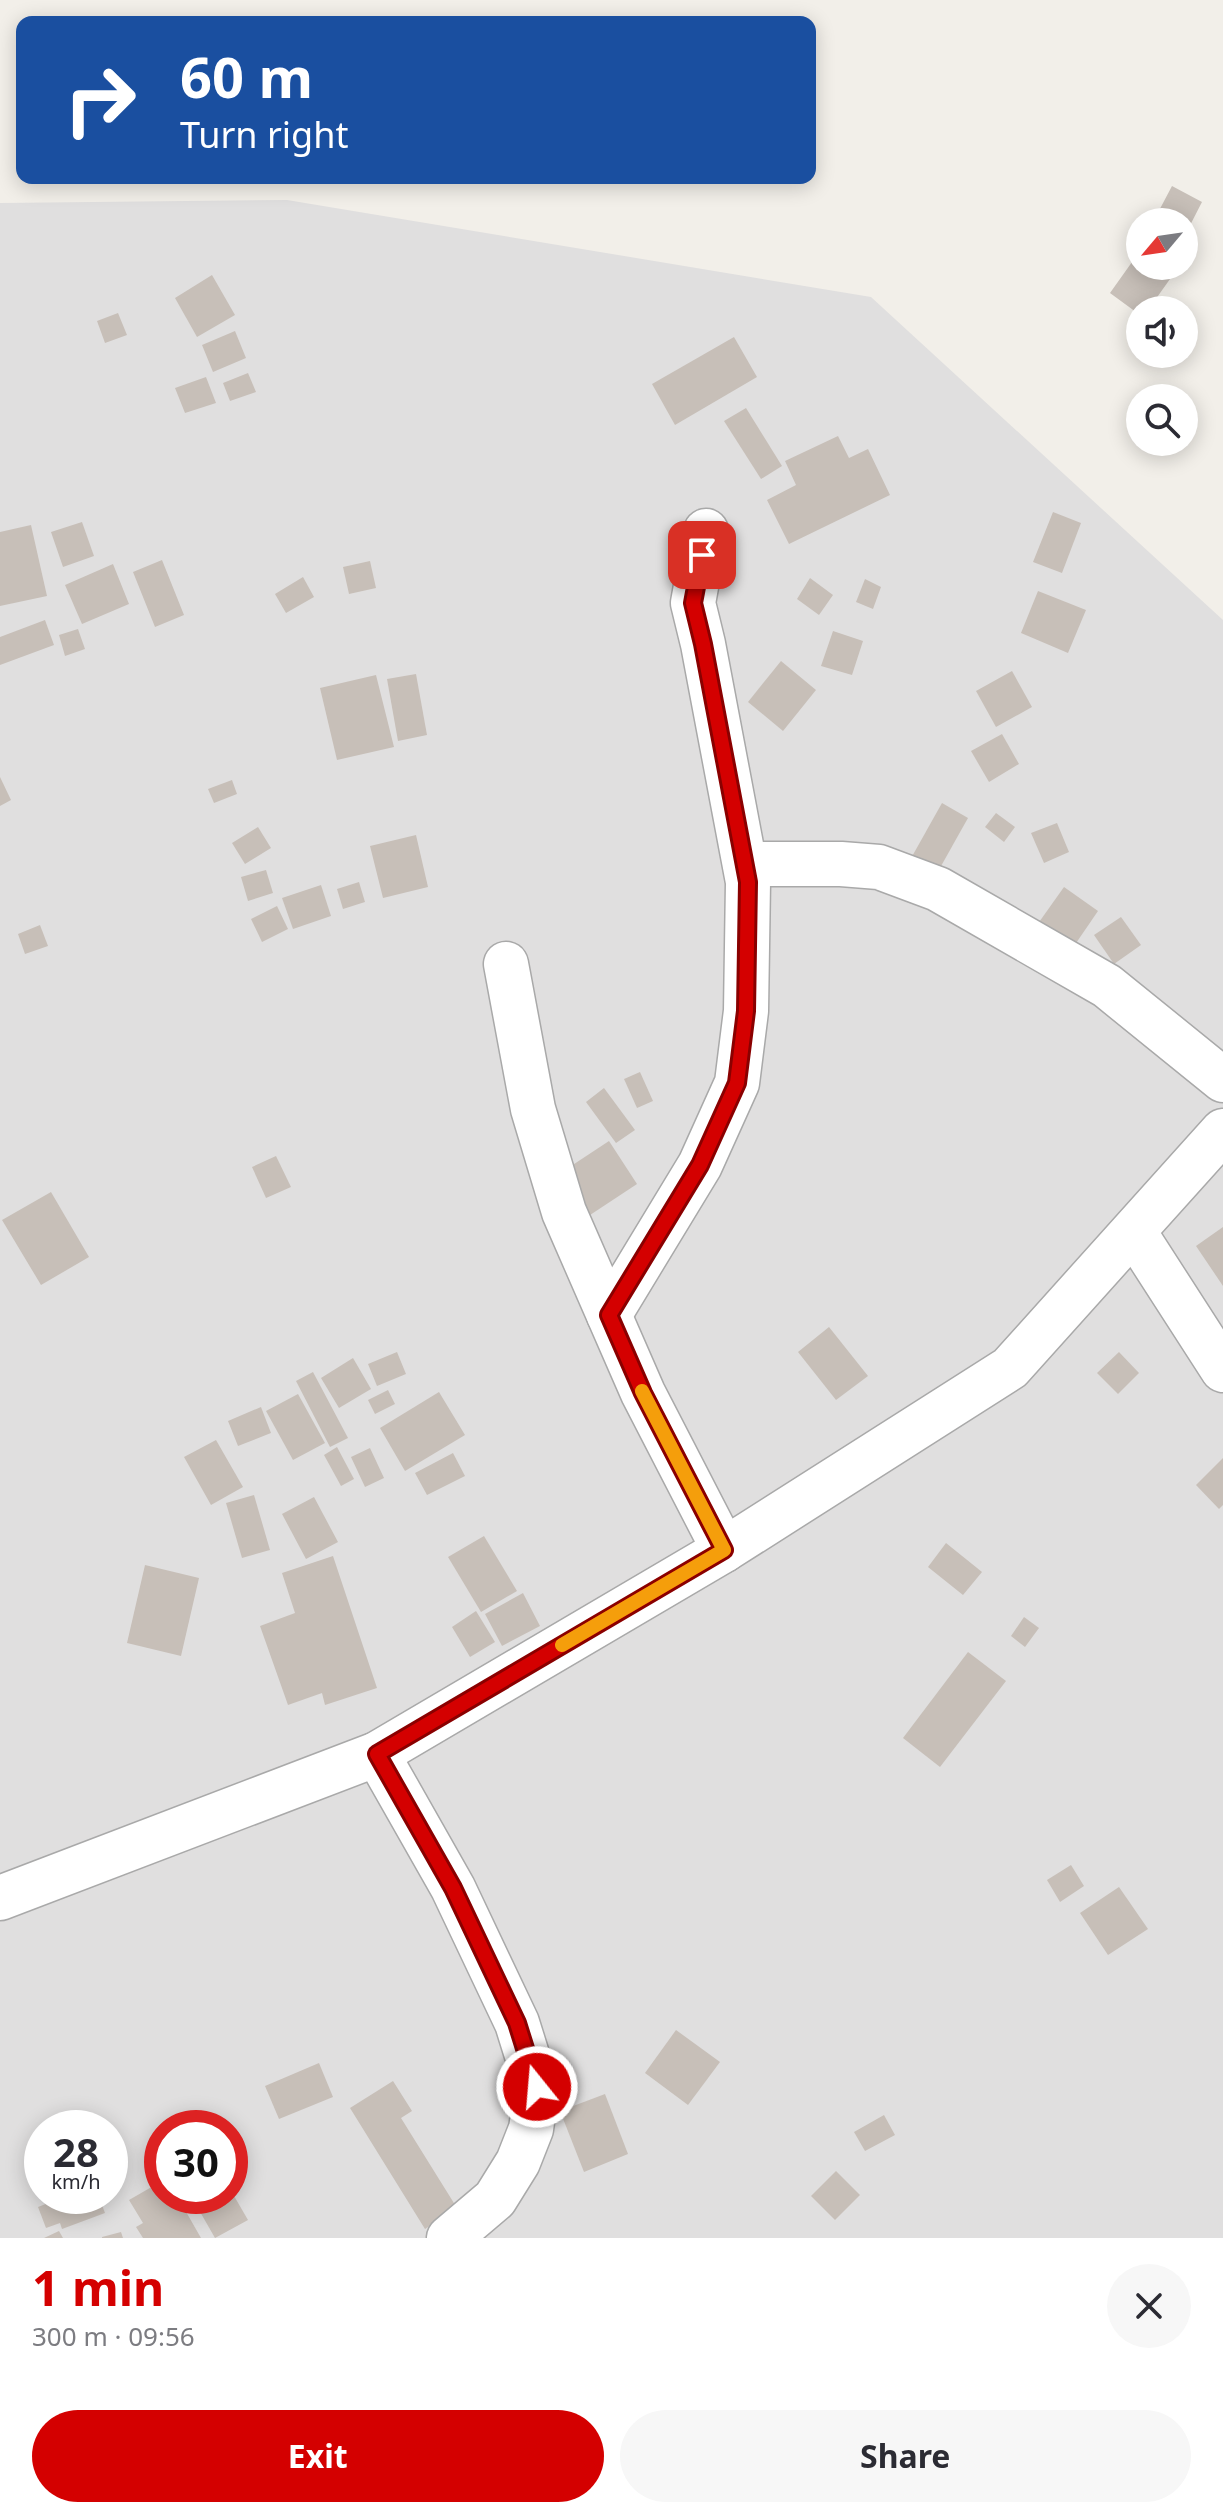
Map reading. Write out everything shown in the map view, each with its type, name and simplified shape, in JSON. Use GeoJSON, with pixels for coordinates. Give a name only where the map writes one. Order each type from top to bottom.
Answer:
{"type":"FeatureCollection","features":[{"type":"Feature","properties":{"kind":"street"},"geometry":{"type":"LineString","coordinates":[[609,1315],[700,1165],[737,1083],[746,1011],[746,864],[693,603],[706,531]]}},
{"type":"Feature","properties":{"kind":"street"},"geometry":{"type":"LineString","coordinates":[[746,864],[879,867],[938,889],[1107,986],[1223,1080]]}},
{"type":"Feature","properties":{"kind":"street"},"geometry":{"type":"LineString","coordinates":[[506,964],[533,1109],[564,1212],[643,1393],[724,1550]]}},
{"type":"Feature","properties":{"kind":"street"},"geometry":{"type":"LineString","coordinates":[[0,1898],[377,1754],[724,1550],[1010,1368],[1223,1131]]}},
{"type":"Feature","properties":{"kind":"street"},"geometry":{"type":"LineString","coordinates":[[1134,1232],[1223,1370]]}},
{"type":"Feature","properties":{"kind":"street"},"geometry":{"type":"LineString","coordinates":[[377,1754],[453,1888],[517,2023],[537,2087],[531,2129],[518,2162],[495,2199],[449,2238]]}},
{"type":"Feature","properties":{"kind":"shaded area"},"geometry":{"type":"Polygon","coordinates":[[[287,200],[871,297],[1223,620],[1223,2238],[0,2238],[0,203],[287,200]]]}},
{"type":"Feature","properties":{"kind":"building"},"geometry":{"type":"Polygon","coordinates":[[[1172,186],[1202,202],[1198,210],[1160,208],[1172,186]]]}},
{"type":"Feature","properties":{"kind":"building"},"geometry":{"type":"Polygon","coordinates":[[[1126,270],[1126,280],[1169,280],[1158,296],[1126,296],[1126,305],[1110,293],[1126,270]]]}},
{"type":"Feature","properties":{"kind":"building"},"geometry":{"type":"Polygon","coordinates":[[[212,275],[235,315],[197,337],[175,298],[212,275]]]}},
{"type":"Feature","properties":{"kind":"building"},"geometry":{"type":"Polygon","coordinates":[[[118,313],[127,335],[105,343],[97,321],[118,313]]]}},
{"type":"Feature","properties":{"kind":"building"},"geometry":{"type":"Polygon","coordinates":[[[235,331],[246,358],[213,372],[202,345],[235,331]]]}},
{"type":"Feature","properties":{"kind":"building"},"geometry":{"type":"Polygon","coordinates":[[[734,337],[757,377],[675,425],[652,384],[734,337]]]}},
{"type":"Feature","properties":{"kind":"building"},"geometry":{"type":"Polygon","coordinates":[[[248,373],[256,392],[230,401],[223,383],[248,373]]]}},
{"type":"Feature","properties":{"kind":"building"},"geometry":{"type":"Polygon","coordinates":[[[206,377],[216,403],[185,413],[175,388],[206,377]]]}},
{"type":"Feature","properties":{"kind":"building"},"geometry":{"type":"Polygon","coordinates":[[[746,408],[782,466],[761,479],[724,421],[746,408]]]}},
{"type":"Feature","properties":{"kind":"building"},"geometry":{"type":"Polygon","coordinates":[[[838,436],[849,458],[868,449],[890,495],[789,544],[767,500],[796,485],[785,461],[838,436]]]}},
{"type":"Feature","properties":{"kind":"building"},"geometry":{"type":"Polygon","coordinates":[[[1053,512],[1081,523],[1062,573],[1033,562],[1053,512]]]}},
{"type":"Feature","properties":{"kind":"building"},"geometry":{"type":"Polygon","coordinates":[[[82,522],[94,556],[63,567],[51,532],[82,522]]]}},
{"type":"Feature","properties":{"kind":"building"},"geometry":{"type":"Polygon","coordinates":[[[31,525],[47,596],[0,606],[0,532],[31,525]]]}},
{"type":"Feature","properties":{"kind":"building"},"geometry":{"type":"Polygon","coordinates":[[[162,560],[184,615],[155,627],[133,572],[162,560]]]}},
{"type":"Feature","properties":{"kind":"building"},"geometry":{"type":"Polygon","coordinates":[[[370,561],[376,588],[349,594],[343,567],[370,561]]]}},
{"type":"Feature","properties":{"kind":"building"},"geometry":{"type":"Polygon","coordinates":[[[113,564],[129,604],[82,624],[65,585],[113,564]]]}},
{"type":"Feature","properties":{"kind":"building"},"geometry":{"type":"Polygon","coordinates":[[[303,577],[314,597],[286,613],[275,594],[303,577]]]}},
{"type":"Feature","properties":{"kind":"building"},"geometry":{"type":"Polygon","coordinates":[[[810,578],[833,595],[819,615],[797,599],[810,578]]]}},
{"type":"Feature","properties":{"kind":"building"},"geometry":{"type":"Polygon","coordinates":[[[865,579],[881,587],[873,609],[856,602],[865,579]]]}},
{"type":"Feature","properties":{"kind":"building"},"geometry":{"type":"Polygon","coordinates":[[[1038,591],[1086,610],[1068,653],[1021,633],[1038,591]]]}},
{"type":"Feature","properties":{"kind":"building"},"geometry":{"type":"Polygon","coordinates":[[[45,620],[54,645],[0,665],[0,637],[45,620]]]}},
{"type":"Feature","properties":{"kind":"building"},"geometry":{"type":"Polygon","coordinates":[[[78,629],[85,649],[65,656],[59,635],[78,629]]]}},
{"type":"Feature","properties":{"kind":"building"},"geometry":{"type":"Polygon","coordinates":[[[833,631],[863,641],[852,675],[821,666],[833,631]]]}},
{"type":"Feature","properties":{"kind":"building"},"geometry":{"type":"Polygon","coordinates":[[[781,661],[816,690],[783,731],[748,702],[781,661]]]}},
{"type":"Feature","properties":{"kind":"building"},"geometry":{"type":"Polygon","coordinates":[[[1012,671],[1032,707],[996,727],[976,691],[1012,671]]]}},
{"type":"Feature","properties":{"kind":"building"},"geometry":{"type":"Polygon","coordinates":[[[416,674],[427,735],[398,741],[387,679],[416,674]]]}},
{"type":"Feature","properties":{"kind":"building"},"geometry":{"type":"Polygon","coordinates":[[[376,675],[394,747],[337,760],[320,688],[376,675]]]}},
{"type":"Feature","properties":{"kind":"building"},"geometry":{"type":"Polygon","coordinates":[[[1002,734],[1019,764],[989,782],[971,751],[1002,734]]]}},
{"type":"Feature","properties":{"kind":"building"},"geometry":{"type":"Polygon","coordinates":[[[0,777],[11,800],[0,806],[0,777]]]}},
{"type":"Feature","properties":{"kind":"building"},"geometry":{"type":"Polygon","coordinates":[[[232,780],[237,794],[214,803],[208,789],[232,780]]]}},
{"type":"Feature","properties":{"kind":"building"},"geometry":{"type":"Polygon","coordinates":[[[942,803],[968,818],[936,875],[910,860],[942,803]]]}},
{"type":"Feature","properties":{"kind":"building"},"geometry":{"type":"Polygon","coordinates":[[[996,813],[1015,827],[1004,842],[985,827],[996,813]]]}},
{"type":"Feature","properties":{"kind":"building"},"geometry":{"type":"Polygon","coordinates":[[[1057,823],[1069,852],[1044,863],[1031,833],[1057,823]]]}},
{"type":"Feature","properties":{"kind":"building"},"geometry":{"type":"Polygon","coordinates":[[[258,827],[271,848],[245,864],[232,843],[258,827]]]}},
{"type":"Feature","properties":{"kind":"building"},"geometry":{"type":"Polygon","coordinates":[[[416,835],[428,887],[383,898],[370,846],[416,835]]]}},
{"type":"Feature","properties":{"kind":"building"},"geometry":{"type":"Polygon","coordinates":[[[266,870],[273,893],[248,901],[241,877],[266,870]]]}},
{"type":"Feature","properties":{"kind":"building"},"geometry":{"type":"Polygon","coordinates":[[[359,882],[365,902],[343,909],[337,889],[359,882]]]}},
{"type":"Feature","properties":{"kind":"building"},"geometry":{"type":"Polygon","coordinates":[[[321,885],[331,916],[293,929],[282,898],[321,885]]]}},
{"type":"Feature","properties":{"kind":"building"},"geometry":{"type":"Polygon","coordinates":[[[1064,887],[1098,911],[1072,949],[1037,925],[1064,887]]]}},
{"type":"Feature","properties":{"kind":"building"},"geometry":{"type":"Polygon","coordinates":[[[277,906],[288,929],[262,942],[251,919],[277,906]]]}},
{"type":"Feature","properties":{"kind":"building"},"geometry":{"type":"Polygon","coordinates":[[[1121,917],[1141,945],[1114,964],[1094,935],[1121,917]]]}},
{"type":"Feature","properties":{"kind":"building"},"geometry":{"type":"Polygon","coordinates":[[[40,925],[48,946],[25,954],[18,934],[40,925]]]}},
{"type":"Feature","properties":{"kind":"building"},"geometry":{"type":"Polygon","coordinates":[[[640,1072],[653,1101],[637,1108],[624,1079],[640,1072]]]}},
{"type":"Feature","properties":{"kind":"building"},"geometry":{"type":"Polygon","coordinates":[[[604,1088],[635,1130],[616,1143],[586,1102],[604,1088]]]}},
{"type":"Feature","properties":{"kind":"building"},"geometry":{"type":"Polygon","coordinates":[[[609,1141],[637,1184],[587,1217],[559,1174],[609,1141]]]}},
{"type":"Feature","properties":{"kind":"building"},"geometry":{"type":"Polygon","coordinates":[[[276,1156],[291,1187],[266,1198],[252,1167],[276,1156]]]}},
{"type":"Feature","properties":{"kind":"building"},"geometry":{"type":"Polygon","coordinates":[[[51,1192],[89,1257],[41,1285],[2,1220],[51,1192]]]}},
{"type":"Feature","properties":{"kind":"building"},"geometry":{"type":"Polygon","coordinates":[[[1223,1227],[1223,1286],[1196,1246],[1223,1227]]]}},
{"type":"Feature","properties":{"kind":"building"},"geometry":{"type":"Polygon","coordinates":[[[829,1327],[868,1376],[836,1400],[798,1352],[829,1327]]]}},
{"type":"Feature","properties":{"kind":"building"},"geometry":{"type":"Polygon","coordinates":[[[397,1352],[406,1374],[377,1386],[368,1364],[397,1352]]]}},
{"type":"Feature","properties":{"kind":"building"},"geometry":{"type":"Polygon","coordinates":[[[1119,1352],[1139,1373],[1118,1394],[1097,1373],[1119,1352]]]}},
{"type":"Feature","properties":{"kind":"building"},"geometry":{"type":"Polygon","coordinates":[[[353,1358],[371,1389],[339,1408],[321,1378],[353,1358]]]}},
{"type":"Feature","properties":{"kind":"building"},"geometry":{"type":"Polygon","coordinates":[[[313,1372],[348,1438],[330,1447],[296,1381],[313,1372]]]}},
{"type":"Feature","properties":{"kind":"building"},"geometry":{"type":"Polygon","coordinates":[[[388,1390],[395,1404],[375,1414],[368,1400],[388,1390]]]}},
{"type":"Feature","properties":{"kind":"building"},"geometry":{"type":"Polygon","coordinates":[[[439,1392],[465,1435],[405,1471],[380,1428],[439,1392]]]}},
{"type":"Feature","properties":{"kind":"building"},"geometry":{"type":"Polygon","coordinates":[[[298,1394],[325,1443],[293,1460],[266,1411],[298,1394]]]}},
{"type":"Feature","properties":{"kind":"building"},"geometry":{"type":"Polygon","coordinates":[[[261,1407],[271,1433],[238,1446],[228,1421],[261,1407]]]}},
{"type":"Feature","properties":{"kind":"building"},"geometry":{"type":"Polygon","coordinates":[[[216,1440],[243,1487],[211,1505],[184,1457],[216,1440]]]}},
{"type":"Feature","properties":{"kind":"building"},"geometry":{"type":"Polygon","coordinates":[[[337,1447],[354,1479],[341,1486],[324,1455],[337,1447]]]}},
{"type":"Feature","properties":{"kind":"building"},"geometry":{"type":"Polygon","coordinates":[[[370,1448],[384,1478],[365,1487],[351,1457],[370,1448]]]}},
{"type":"Feature","properties":{"kind":"building"},"geometry":{"type":"Polygon","coordinates":[[[453,1453],[465,1476],[427,1495],[415,1473],[453,1453]]]}},
{"type":"Feature","properties":{"kind":"building"},"geometry":{"type":"Polygon","coordinates":[[[1223,1458],[1223,1505],[1219,1509],[1196,1485],[1223,1458]]]}},
{"type":"Feature","properties":{"kind":"building"},"geometry":{"type":"Polygon","coordinates":[[[254,1495],[270,1550],[242,1558],[226,1503],[254,1495]]]}},
{"type":"Feature","properties":{"kind":"building"},"geometry":{"type":"Polygon","coordinates":[[[314,1497],[338,1542],[306,1559],[282,1514],[314,1497]]]}},
{"type":"Feature","properties":{"kind":"building"},"geometry":{"type":"Polygon","coordinates":[[[484,1536],[517,1591],[481,1612],[448,1557],[484,1536]]]}},
{"type":"Feature","properties":{"kind":"building"},"geometry":{"type":"Polygon","coordinates":[[[946,1543],[982,1572],[963,1595],[928,1567],[946,1543]]]}},
{"type":"Feature","properties":{"kind":"building"},"geometry":{"type":"Polygon","coordinates":[[[333,1556],[377,1688],[325,1705],[322,1693],[288,1705],[260,1626],[295,1613],[282,1573],[333,1556]]]}},
{"type":"Feature","properties":{"kind":"building"},"geometry":{"type":"Polygon","coordinates":[[[145,1565],[199,1578],[181,1656],[127,1643],[145,1565]]]}},
{"type":"Feature","properties":{"kind":"building"},"geometry":{"type":"Polygon","coordinates":[[[523,1593],[540,1626],[502,1646],[485,1614],[523,1593]]]}},
{"type":"Feature","properties":{"kind":"building"},"geometry":{"type":"Polygon","coordinates":[[[476,1611],[495,1642],[470,1657],[452,1627],[476,1611]]]}},
{"type":"Feature","properties":{"kind":"building"},"geometry":{"type":"Polygon","coordinates":[[[1024,1617],[1039,1628],[1025,1647],[1011,1636],[1024,1617]]]}},
{"type":"Feature","properties":{"kind":"building"},"geometry":{"type":"Polygon","coordinates":[[[968,1652],[1006,1681],[940,1767],[903,1738],[968,1652]]]}},
{"type":"Feature","properties":{"kind":"building"},"geometry":{"type":"Polygon","coordinates":[[[1071,1865],[1084,1886],[1060,1902],[1047,1880],[1071,1865]]]}},
{"type":"Feature","properties":{"kind":"building"},"geometry":{"type":"Polygon","coordinates":[[[1119,1887],[1148,1929],[1108,1955],[1080,1913],[1119,1887]]]}},
{"type":"Feature","properties":{"kind":"building"},"geometry":{"type":"Polygon","coordinates":[[[676,2030],[720,2062],[688,2105],[645,2073],[676,2030]]]}},
{"type":"Feature","properties":{"kind":"building"},"geometry":{"type":"Polygon","coordinates":[[[319,2063],[333,2097],[279,2119],[265,2086],[319,2063]]]}},
{"type":"Feature","properties":{"kind":"building"},"geometry":{"type":"Polygon","coordinates":[[[393,2081],[412,2111],[401,2118],[457,2208],[425,2229],[350,2108],[393,2081]]]}},
{"type":"Feature","properties":{"kind":"building"},"geometry":{"type":"Polygon","coordinates":[[[605,2094],[628,2154],[584,2172],[560,2111],[605,2094]]]}},
{"type":"Feature","properties":{"kind":"building"},"geometry":{"type":"Polygon","coordinates":[[[884,2115],[895,2135],[865,2151],[854,2132],[884,2115]]]}},
{"type":"Feature","properties":{"kind":"building"},"geometry":{"type":"Polygon","coordinates":[[[836,2171],[860,2195],[835,2220],[811,2196],[836,2171]]]}},
{"type":"Feature","properties":{"kind":"building"},"geometry":{"type":"Polygon","coordinates":[[[144,2191],[144,2214],[187,2214],[201,2238],[143,2238],[136,2227],[143,2223],[129,2200],[144,2191]]]}},
{"type":"Feature","properties":{"kind":"building"},"geometry":{"type":"Polygon","coordinates":[[[41,2214],[102,2214],[62,2229],[60,2223],[46,2228],[41,2214]]]}},
{"type":"Feature","properties":{"kind":"building"},"geometry":{"type":"Polygon","coordinates":[[[201,2214],[245,2214],[248,2220],[215,2238],[201,2214]]]}},
{"type":"Feature","properties":{"kind":"building"},"geometry":{"type":"Polygon","coordinates":[[[59,2231],[63,2238],[44,2238],[59,2231]]]}},
{"type":"Feature","properties":{"kind":"building"},"geometry":{"type":"Polygon","coordinates":[[[121,2232],[123,2238],[102,2238],[102,2237],[121,2232]]]}},
{"type":"Feature","properties":{"kind":"slow traffic"},"geometry":{"type":"LineString","coordinates":[[562,1645],[724,1550],[642,1391]]}},
{"type":"Feature","properties":{"kind":"route"},"geometry":{"type":"LineString","coordinates":[[537,2087],[517,2023],[453,1888],[377,1754],[724,1550],[643,1393],[609,1315],[700,1165],[737,1083],[746,1011],[748,882],[693,603],[702,555]]}}]}
